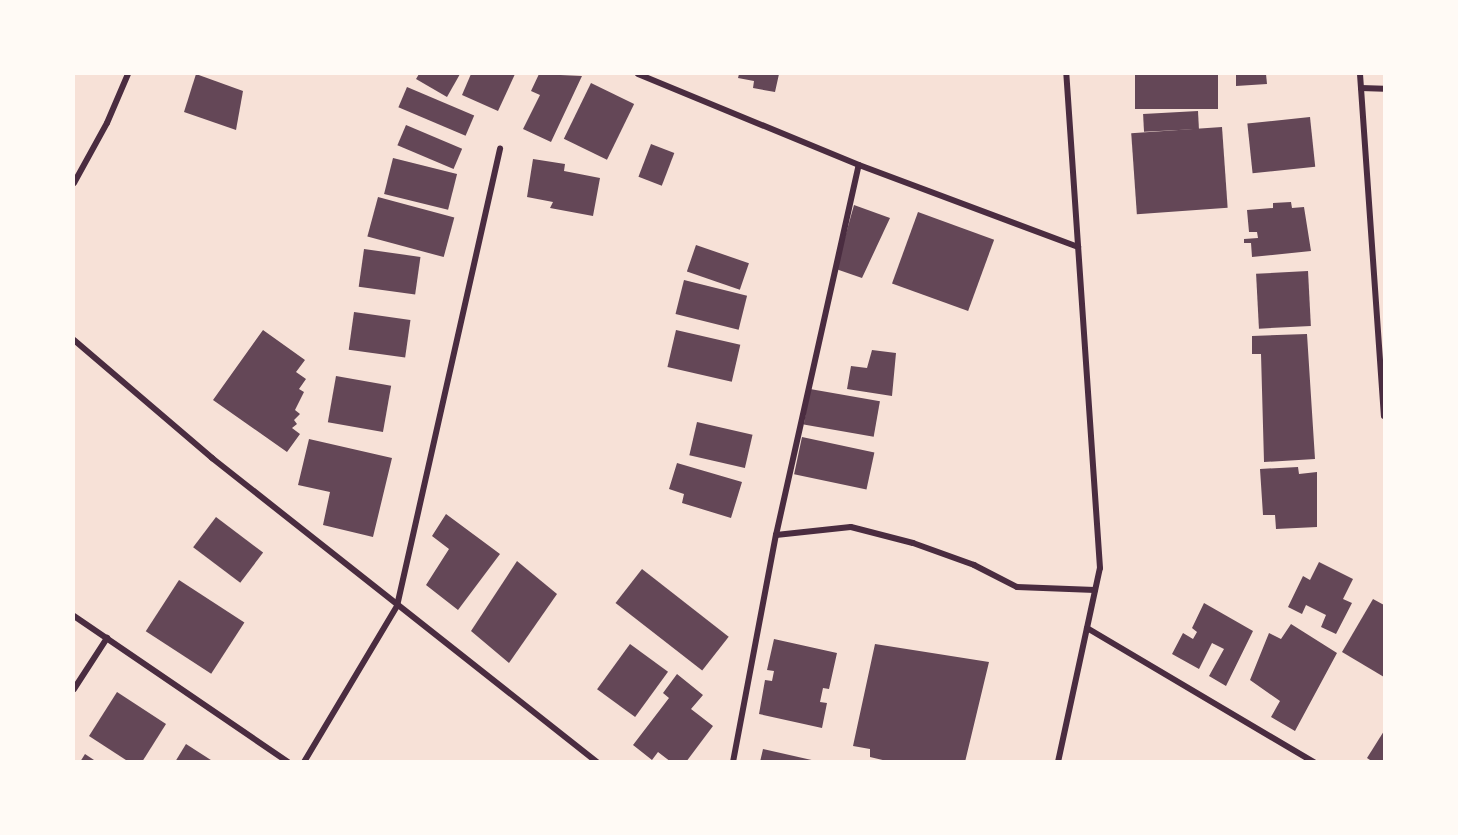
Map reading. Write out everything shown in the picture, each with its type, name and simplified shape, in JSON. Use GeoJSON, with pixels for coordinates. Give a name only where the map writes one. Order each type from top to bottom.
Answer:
{"type":"FeatureCollection","features":[{"type":"Feature","properties":{"kind":"street"},"geometry":{"type":"LineString","coordinates":[[74,183],[107,123],[128,74]]}},
{"type":"Feature","properties":{"kind":"street"},"geometry":{"type":"LineString","coordinates":[[638,74],[859,165],[1078,247]]}},
{"type":"Feature","properties":{"kind":"street"},"geometry":{"type":"LineString","coordinates":[[1058,762],[1100,567],[1066,74]]}},
{"type":"Feature","properties":{"kind":"street"},"geometry":{"type":"LineString","coordinates":[[1360,74],[1384,416]]}},
{"type":"Feature","properties":{"kind":"street"},"geometry":{"type":"LineString","coordinates":[[1361,88],[1384,90]]}},
{"type":"Feature","properties":{"kind":"street"},"geometry":{"type":"LineString","coordinates":[[304,762],[397,606],[500,148]]}},
{"type":"Feature","properties":{"kind":"street"},"geometry":{"type":"LineString","coordinates":[[732,762],[776,535],[859,165]]}},
{"type":"Feature","properties":{"kind":"street"},"geometry":{"type":"LineString","coordinates":[[74,340],[212,458],[597,762]]}},
{"type":"Feature","properties":{"kind":"street"},"geometry":{"type":"LineString","coordinates":[[776,535],[851,528],[913,543],[974,565],[1017,587],[1095,590]]}},
{"type":"Feature","properties":{"kind":"street"},"geometry":{"type":"LineString","coordinates":[[74,616],[288,762]]}},
{"type":"Feature","properties":{"kind":"street"},"geometry":{"type":"LineString","coordinates":[[1086,628],[1314,762]]}},
{"type":"Feature","properties":{"kind":"street"},"geometry":{"type":"LineString","coordinates":[[74,689],[106,638]]}},
{"type":"Feature","properties":{"kind":"building"},"geometry":{"type":"Polygon","coordinates":[[[196,74],[243,91],[236,130],[184,112],[196,74]]]}},
{"type":"Feature","properties":{"kind":"building"},"geometry":{"type":"Polygon","coordinates":[[[419,74],[460,74],[447,97],[416,79],[419,74]]]}},
{"type":"Feature","properties":{"kind":"building"},"geometry":{"type":"Polygon","coordinates":[[[471,74],[515,74],[498,111],[462,95],[471,74]]]}},
{"type":"Feature","properties":{"kind":"building"},"geometry":{"type":"Polygon","coordinates":[[[539,74],[582,76],[551,142],[523,129],[540,95],[531,91],[539,74]]]}},
{"type":"Feature","properties":{"kind":"building"},"geometry":{"type":"Polygon","coordinates":[[[739,74],[779,74],[775,92],[753,88],[754,81],[738,78],[739,74]]]}},
{"type":"Feature","properties":{"kind":"building"},"geometry":{"type":"Polygon","coordinates":[[[1135,74],[1218,74],[1218,109],[1135,109],[1135,74]]]}},
{"type":"Feature","properties":{"kind":"building"},"geometry":{"type":"Polygon","coordinates":[[[1236,74],[1266,74],[1267,84],[1236,86],[1236,74]]]}},
{"type":"Feature","properties":{"kind":"building"},"geometry":{"type":"Polygon","coordinates":[[[591,83],[634,104],[607,160],[564,139],[591,83]]]}},
{"type":"Feature","properties":{"kind":"building"},"geometry":{"type":"Polygon","coordinates":[[[407,87],[474,116],[466,136],[398,107],[407,87]]]}},
{"type":"Feature","properties":{"kind":"building"},"geometry":{"type":"Polygon","coordinates":[[[1198,111],[1199,129],[1144,132],[1143,114],[1198,111]]]}},
{"type":"Feature","properties":{"kind":"building"},"geometry":{"type":"Polygon","coordinates":[[[1310,117],[1315,167],[1253,173],[1247,124],[1310,117]]]}},
{"type":"Feature","properties":{"kind":"building"},"geometry":{"type":"Polygon","coordinates":[[[406,125],[462,149],[454,169],[397,145],[406,125]]]}},
{"type":"Feature","properties":{"kind":"building"},"geometry":{"type":"Polygon","coordinates":[[[1222,127],[1228,208],[1137,214],[1131,133],[1222,127]]]}},
{"type":"Feature","properties":{"kind":"building"},"geometry":{"type":"Polygon","coordinates":[[[651,144],[674,153],[662,186],[638,177],[651,144]]]}},
{"type":"Feature","properties":{"kind":"building"},"geometry":{"type":"Polygon","coordinates":[[[393,158],[457,174],[448,210],[384,194],[393,158]]]}},
{"type":"Feature","properties":{"kind":"building"},"geometry":{"type":"Polygon","coordinates":[[[533,159],[565,164],[564,171],[600,178],[593,216],[550,208],[553,202],[527,197],[533,159]]]}},
{"type":"Feature","properties":{"kind":"building"},"geometry":{"type":"Polygon","coordinates":[[[378,197],[454,217],[444,257],[367,237],[378,197]]]}},
{"type":"Feature","properties":{"kind":"building"},"geometry":{"type":"Polygon","coordinates":[[[1291,202],[1292,208],[1304,207],[1311,251],[1252,257],[1251,243],[1244,243],[1244,239],[1258,238],[1257,232],[1249,232],[1247,210],[1273,208],[1273,203],[1291,202]]]}},
{"type":"Feature","properties":{"kind":"building"},"geometry":{"type":"Polygon","coordinates":[[[854,205],[890,218],[862,278],[836,269],[854,205]]]}},
{"type":"Feature","properties":{"kind":"building"},"geometry":{"type":"Polygon","coordinates":[[[918,212],[994,240],[968,311],[892,283],[918,212]]]}},
{"type":"Feature","properties":{"kind":"building"},"geometry":{"type":"Polygon","coordinates":[[[696,245],[749,263],[740,290],[687,271],[696,245]]]}},
{"type":"Feature","properties":{"kind":"building"},"geometry":{"type":"Polygon","coordinates":[[[364,249],[420,257],[415,295],[359,287],[364,249]]]}},
{"type":"Feature","properties":{"kind":"building"},"geometry":{"type":"Polygon","coordinates":[[[1308,271],[1311,326],[1259,329],[1256,274],[1308,271]]]}},
{"type":"Feature","properties":{"kind":"building"},"geometry":{"type":"Polygon","coordinates":[[[684,280],[747,296],[739,330],[676,314],[684,280]]]}},
{"type":"Feature","properties":{"kind":"building"},"geometry":{"type":"Polygon","coordinates":[[[354,312],[410,320],[405,358],[349,350],[354,312]]]}},
{"type":"Feature","properties":{"kind":"building"},"geometry":{"type":"Polygon","coordinates":[[[263,330],[305,360],[296,372],[306,379],[299,389],[304,392],[295,410],[300,414],[294,420],[297,424],[292,428],[300,434],[287,452],[213,400],[263,330]]]}},
{"type":"Feature","properties":{"kind":"building"},"geometry":{"type":"Polygon","coordinates":[[[676,330],[740,345],[732,382],[667,367],[676,330]]]}},
{"type":"Feature","properties":{"kind":"building"},"geometry":{"type":"Polygon","coordinates":[[[1307,334],[1315,459],[1264,462],[1261,354],[1252,354],[1252,336],[1307,334]]]}},
{"type":"Feature","properties":{"kind":"building"},"geometry":{"type":"Polygon","coordinates":[[[872,350],[896,353],[892,396],[847,389],[851,366],[867,368],[872,350]]]}},
{"type":"Feature","properties":{"kind":"building"},"geometry":{"type":"Polygon","coordinates":[[[336,376],[391,386],[383,432],[328,422],[336,376]]]}},
{"type":"Feature","properties":{"kind":"building"},"geometry":{"type":"Polygon","coordinates":[[[810,389],[880,401],[874,437],[804,424],[810,389]]]}},
{"type":"Feature","properties":{"kind":"building"},"geometry":{"type":"Polygon","coordinates":[[[697,422],[753,435],[745,468],[689,455],[697,422]]]}},
{"type":"Feature","properties":{"kind":"building"},"geometry":{"type":"Polygon","coordinates":[[[802,437],[874,452],[866,490],[794,474],[802,437]]]}},
{"type":"Feature","properties":{"kind":"building"},"geometry":{"type":"Polygon","coordinates":[[[309,439],[392,458],[373,537],[323,525],[330,492],[298,485],[309,439]]]}},
{"type":"Feature","properties":{"kind":"building"},"geometry":{"type":"Polygon","coordinates":[[[677,463],[742,482],[731,518],[682,503],[684,494],[669,489],[677,463]]]}},
{"type":"Feature","properties":{"kind":"building"},"geometry":{"type":"Polygon","coordinates":[[[1298,467],[1299,474],[1317,472],[1317,527],[1276,529],[1275,515],[1263,515],[1260,469],[1298,467]]]}},
{"type":"Feature","properties":{"kind":"building"},"geometry":{"type":"Polygon","coordinates":[[[446,514],[500,554],[458,610],[426,585],[449,549],[432,536],[446,514]]]}},
{"type":"Feature","properties":{"kind":"building"},"geometry":{"type":"Polygon","coordinates":[[[216,517],[263,553],[240,583],[193,547],[216,517]]]}},
{"type":"Feature","properties":{"kind":"building"},"geometry":{"type":"Polygon","coordinates":[[[517,561],[557,594],[509,663],[471,631],[517,561]]]}},
{"type":"Feature","properties":{"kind":"building"},"geometry":{"type":"Polygon","coordinates":[[[1319,562],[1353,579],[1343,599],[1352,603],[1336,634],[1321,627],[1326,615],[1306,605],[1302,614],[1288,607],[1303,576],[1310,580],[1319,562]]]}},
{"type":"Feature","properties":{"kind":"building"},"geometry":{"type":"Polygon","coordinates":[[[642,569],[729,637],[702,671],[616,603],[642,569]]]}},
{"type":"Feature","properties":{"kind":"building"},"geometry":{"type":"Polygon","coordinates":[[[179,580],[244,622],[211,674],[146,631],[179,580]]]}},
{"type":"Feature","properties":{"kind":"building"},"geometry":{"type":"Polygon","coordinates":[[[1373,599],[1384,605],[1384,677],[1342,652],[1373,599]]]}},
{"type":"Feature","properties":{"kind":"building"},"geometry":{"type":"Polygon","coordinates":[[[1204,603],[1253,631],[1226,686],[1209,676],[1224,649],[1212,643],[1199,669],[1172,654],[1183,633],[1193,639],[1197,632],[1192,628],[1204,603]]]}},
{"type":"Feature","properties":{"kind":"building"},"geometry":{"type":"Polygon","coordinates":[[[1291,624],[1337,653],[1295,731],[1271,717],[1280,701],[1250,680],[1269,633],[1281,639],[1291,624]]]}},
{"type":"Feature","properties":{"kind":"building"},"geometry":{"type":"Polygon","coordinates":[[[774,639],[837,653],[829,689],[823,688],[820,702],[827,703],[822,728],[759,714],[765,680],[772,681],[774,671],[767,670],[774,639]]]}},
{"type":"Feature","properties":{"kind":"building"},"geometry":{"type":"Polygon","coordinates":[[[630,644],[668,672],[635,717],[597,689],[630,644]]]}},
{"type":"Feature","properties":{"kind":"building"},"geometry":{"type":"Polygon","coordinates":[[[875,644],[989,662],[965,762],[891,762],[870,757],[870,749],[853,746],[875,644]]]}},
{"type":"Feature","properties":{"kind":"building"},"geometry":{"type":"Polygon","coordinates":[[[677,674],[703,695],[691,709],[713,726],[686,762],[671,762],[658,752],[652,760],[633,745],[669,698],[663,693],[677,674]]]}},
{"type":"Feature","properties":{"kind":"building"},"geometry":{"type":"Polygon","coordinates":[[[117,692],[166,724],[142,762],[129,762],[89,736],[117,692]]]}},
{"type":"Feature","properties":{"kind":"building"},"geometry":{"type":"Polygon","coordinates":[[[1384,731],[1384,762],[1373,762],[1367,758],[1384,731]]]}},
{"type":"Feature","properties":{"kind":"building"},"geometry":{"type":"Polygon","coordinates":[[[186,744],[214,762],[175,762],[186,744]]]}},
{"type":"Feature","properties":{"kind":"building"},"geometry":{"type":"Polygon","coordinates":[[[763,749],[816,761],[816,762],[760,762],[763,749]]]}},
{"type":"Feature","properties":{"kind":"building"},"geometry":{"type":"Polygon","coordinates":[[[85,754],[97,762],[80,762],[85,754]]]}}]}
